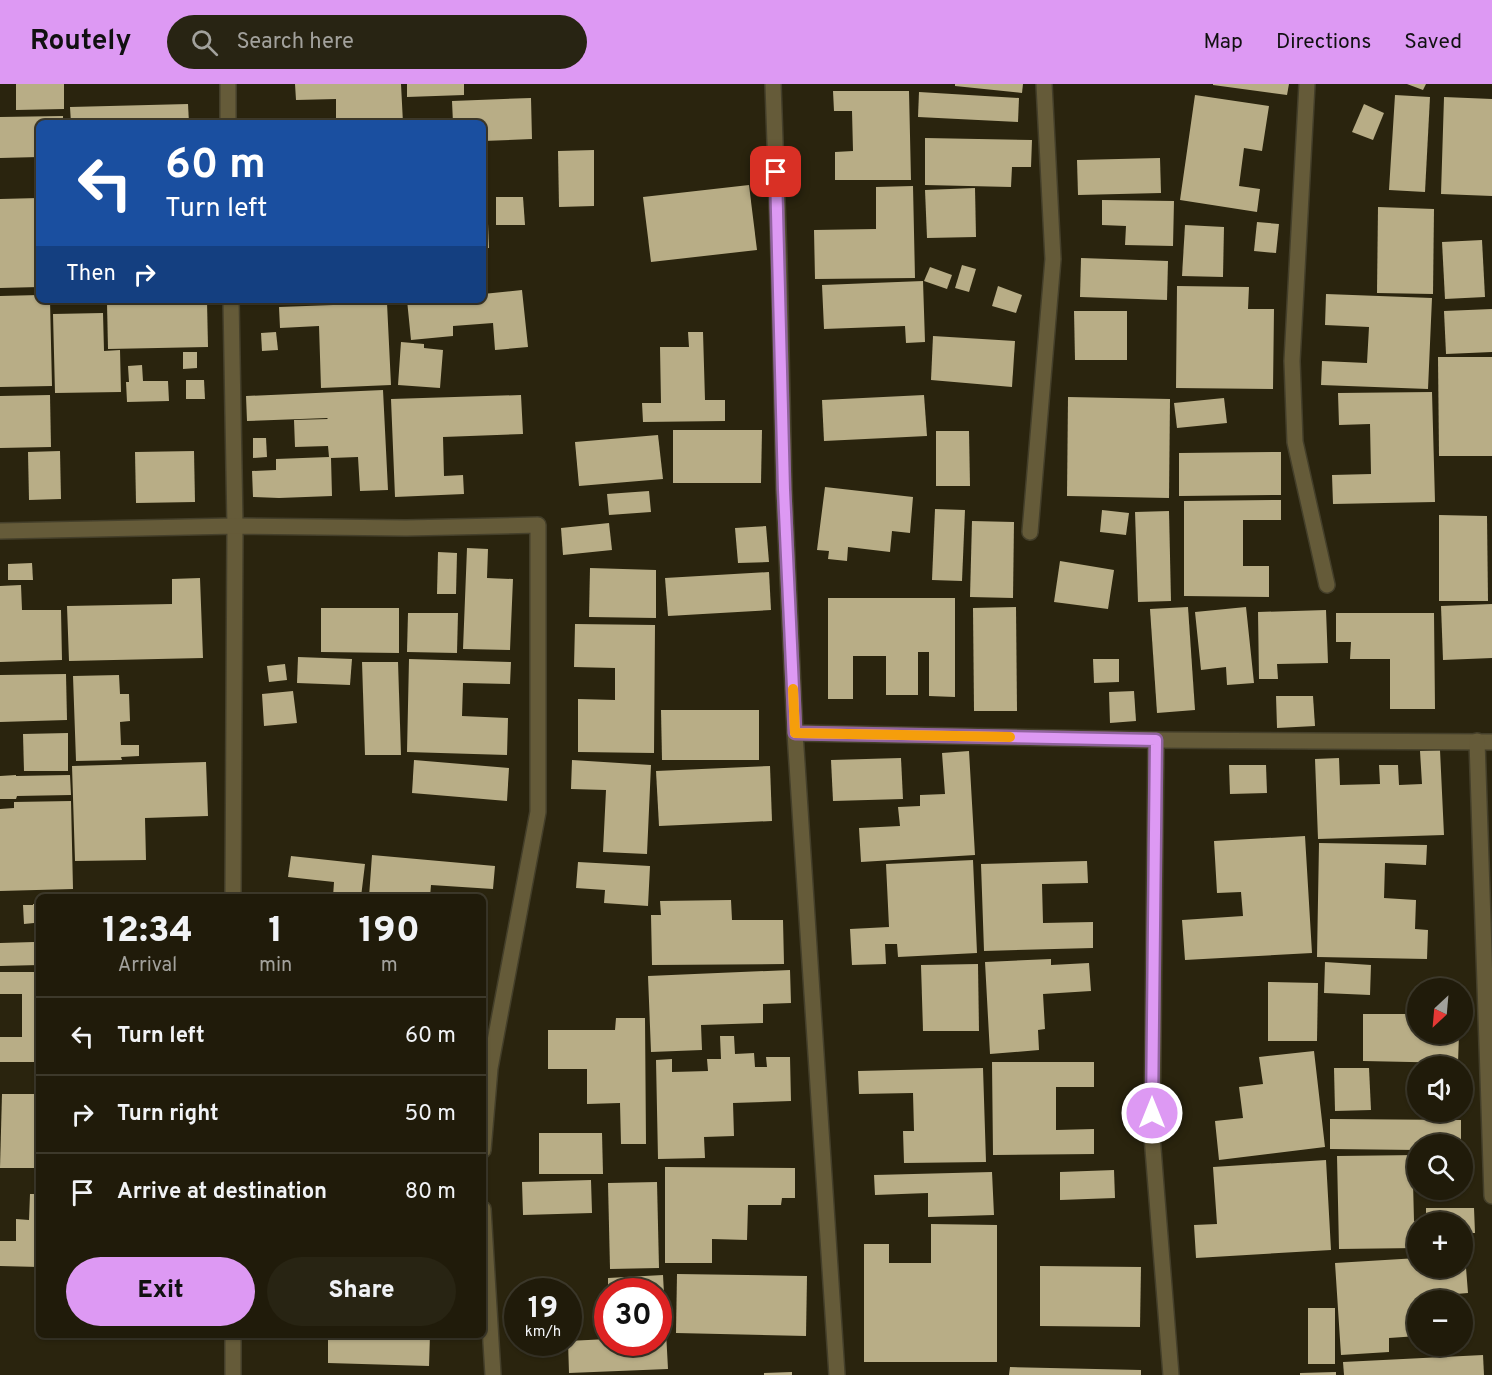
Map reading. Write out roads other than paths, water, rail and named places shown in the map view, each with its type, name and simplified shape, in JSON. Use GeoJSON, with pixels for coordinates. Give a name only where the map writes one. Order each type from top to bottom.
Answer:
{"type":"FeatureCollection","features":[{"type":"Feature","properties":{"kind":"street"},"geometry":{"type":"LineString","coordinates":[[228,84],[228,120]]}},
{"type":"Feature","properties":{"kind":"street"},"geometry":{"type":"LineString","coordinates":[[773,84],[784,490],[795,733],[837,1375]]}},
{"type":"Feature","properties":{"kind":"street"},"geometry":{"type":"LineString","coordinates":[[1030,532],[1053,260],[1044,84]]}},
{"type":"Feature","properties":{"kind":"street"},"geometry":{"type":"LineString","coordinates":[[1307,84],[1292,361],[1295,442],[1327,585]]}},
{"type":"Feature","properties":{"kind":"street"},"geometry":{"type":"LineString","coordinates":[[231,303],[235,526],[233,894]]}},
{"type":"Feature","properties":{"kind":"street"},"geometry":{"type":"LineString","coordinates":[[0,531],[235,526],[406,528],[538,525],[538,812],[490,1068],[486,1115]]}},
{"type":"Feature","properties":{"kind":"street"},"geometry":{"type":"LineString","coordinates":[[795,733],[1156,740],[1485,741],[1492,1196]]}},
{"type":"Feature","properties":{"kind":"street"},"geometry":{"type":"LineString","coordinates":[[1156,740],[1152,1136],[1171,1375]]}},
{"type":"Feature","properties":{"kind":"street"},"geometry":{"type":"LineString","coordinates":[[486,1259],[493,1375]]}},
{"type":"Feature","properties":{"kind":"street"},"geometry":{"type":"LineString","coordinates":[[233,1338],[233,1375]]}}]}
